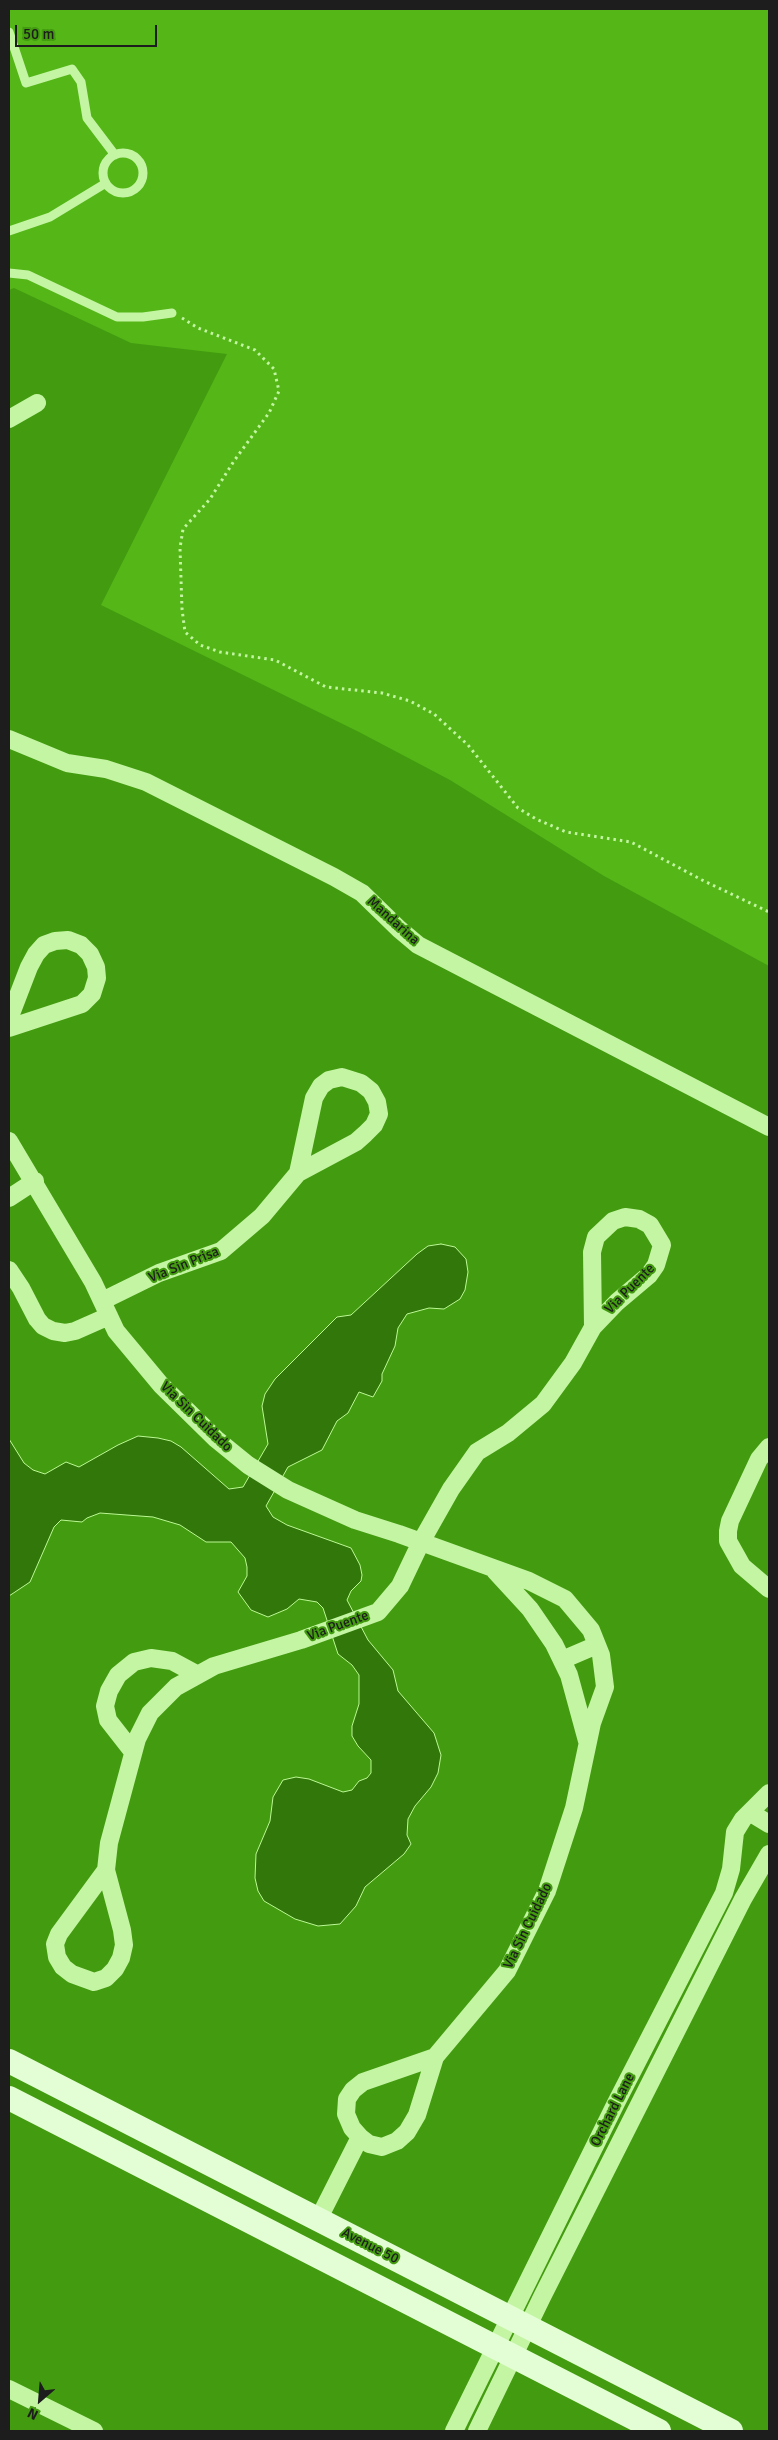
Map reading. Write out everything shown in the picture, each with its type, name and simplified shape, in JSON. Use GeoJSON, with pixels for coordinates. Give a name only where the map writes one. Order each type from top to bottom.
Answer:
{"type":"FeatureCollection","features":[{"type":"Feature","properties":{"kind":"main road","name":"Avenue 50"},"geometry":{"type":"LineString","coordinates":[[9,2061],[731,2431]]}},
{"type":"Feature","properties":{"kind":"main road"},"geometry":{"type":"LineString","coordinates":[[9,2072],[70,2104],[170,2144]]}},
{"type":"Feature","properties":{"kind":"main road"},"geometry":{"type":"LineString","coordinates":[[9,2098],[659,2431]]}},
{"type":"Feature","properties":{"kind":"street"},"geometry":{"type":"LineString","coordinates":[[9,419],[36,403]]}},
{"type":"Feature","properties":{"kind":"street","name":"Mandarina"},"geometry":{"type":"LineString","coordinates":[[9,739],[67,763],[106,768],[146,782],[334,877],[362,893],[418,945],[769,1126]]}},
{"type":"Feature","properties":{"kind":"street"},"geometry":{"type":"LineString","coordinates":[[9,1019],[36,954],[44,946],[55,941],[68,940],[82,945],[90,954],[96,967],[97,978],[92,994],[82,1004],[9,1028]]}},
{"type":"Feature","properties":{"kind":"street","name":"Via Sin Prisa"},"geometry":{"type":"LineString","coordinates":[[9,1270],[43,1326],[53,1331],[76,1332],[158,1273],[221,1251],[262,1216],[298,1172],[356,1142],[374,1124],[379,1114],[377,1102],[371,1091],[361,1083],[342,1077],[329,1080],[321,1086],[314,1098],[298,1172]]}},
{"type":"Feature","properties":{"kind":"street","name":"Via Sin Cuidado"},"geometry":{"type":"LineString","coordinates":[[9,1141],[34,1181],[106,1309],[116,1331],[161,1384],[216,1439],[248,1465],[281,1486],[354,1520],[492,1567],[529,1581],[565,1599],[591,1630],[601,1656],[605,1687],[588,1744],[574,1808],[548,1891],[507,1971],[435,2057],[417,2115],[407,2132],[397,2141],[382,2147],[369,2144],[360,2138]]}},
{"type":"Feature","properties":{"kind":"street"},"geometry":{"type":"LineString","coordinates":[[9,1198],[34,1181]]}},
{"type":"Feature","properties":{"kind":"street","name":"Via Puente"},"geometry":{"type":"LineString","coordinates":[[106,1870],[59,1934],[55,1944],[57,1957],[63,1967],[72,1974],[94,1982],[106,1978],[115,1969],[121,1958],[124,1945],[122,1930],[106,1870],[109,1843],[133,1752],[150,1713],[176,1687],[214,1666],[301,1640],[378,1612],[400,1586],[421,1542],[451,1489],[476,1452],[508,1433],[543,1404],[573,1363],[593,1327],[617,1302],[649,1275],[661,1256],[662,1245],[658,1235],[650,1225],[639,1219],[625,1217],[613,1221],[596,1238],[592,1252],[593,1327]]}},
{"type":"Feature","properties":{"kind":"street"},"geometry":{"type":"LineString","coordinates":[[769,1447],[759,1459],[730,1521],[728,1530],[728,1541],[742,1566],[769,1589]]}},
{"type":"Feature","properties":{"kind":"street","name":"Via Sin Cuidado"},"geometry":{"type":"LineString","coordinates":[[492,1567],[530,1609],[562,1660],[569,1676],[588,1744]]}},
{"type":"Feature","properties":{"kind":"street"},"geometry":{"type":"LineString","coordinates":[[562,1660],[597,1645]]}},
{"type":"Feature","properties":{"kind":"street"},"geometry":{"type":"LineString","coordinates":[[133,1752],[108,1720],[105,1706],[108,1691],[118,1675],[134,1662],[151,1658],[172,1661],[198,1675]]}},
{"type":"Feature","properties":{"kind":"street","name":"Orchard Lane"},"geometry":{"type":"LineString","coordinates":[[519,2323],[616,2103],[724,1893],[731,1869],[735,1832],[743,1819],[769,1793]]}},
{"type":"Feature","properties":{"kind":"street"},"geometry":{"type":"LineString","coordinates":[[751,1813],[769,1824]]}},
{"type":"Feature","properties":{"kind":"street","name":"Orchard Lane"},"geometry":{"type":"LineString","coordinates":[[454,2431],[504,2352],[739,1908],[768,1857]]}},
{"type":"Feature","properties":{"kind":"street"},"geometry":{"type":"LineString","coordinates":[[318,2220],[360,2138],[352,2128],[346,2114],[347,2099],[363,2082],[435,2057]]}},
{"type":"Feature","properties":{"kind":"street","name":"Orchard Lane"},"geometry":{"type":"LineString","coordinates":[[477,2431],[504,2352]]}},
{"type":"Feature","properties":{"kind":"street"},"geometry":{"type":"LineString","coordinates":[[9,2388],[94,2431]]}},
{"type":"Feature","properties":{"kind":"lane"},"geometry":{"type":"LineString","coordinates":[[9,32],[26,83],[72,69],[81,82],[87,118],[115,155]]}},
{"type":"Feature","properties":{"kind":"lane"},"geometry":{"type":"LineString","coordinates":[[125,153],[135,157],[142,165],[144,175],[140,185],[132,192],[122,194],[112,190],[106,183],[103,172],[107,162],[115,155],[125,153]]}},
{"type":"Feature","properties":{"kind":"lane"},"geometry":{"type":"LineString","coordinates":[[9,231],[50,217],[106,183]]}},
{"type":"Feature","properties":{"kind":"lane"},"geometry":{"type":"LineString","coordinates":[[9,273],[28,276],[117,317],[143,317],[172,313]]}},
{"type":"Feature","properties":{"kind":"path"},"geometry":{"type":"LineString","coordinates":[[172,313],[198,328],[255,350],[274,369],[279,391],[269,413],[234,461],[210,499],[183,530],[180,548],[182,609],[185,632],[200,645],[220,652],[276,660],[326,687],[382,693],[410,701],[434,714],[468,745],[518,808],[536,819],[566,832],[630,842],[702,880],[769,912]]}},
{"type":"Feature","properties":{"kind":"shaded area"},"geometry":{"type":"Polygon","coordinates":[[[9,9],[769,9],[769,966],[604,876],[450,780],[359,732],[101,605],[227,354],[131,343],[14,288],[9,290],[9,9]]]}},
{"type":"Feature","properties":{"kind":"shaded area"},"geometry":{"type":"Polygon","coordinates":[[[441,1244],[455,1247],[466,1259],[468,1272],[465,1290],[460,1299],[444,1309],[429,1308],[407,1314],[398,1328],[395,1346],[382,1374],[382,1381],[373,1397],[359,1392],[348,1413],[337,1421],[322,1450],[288,1467],[266,1506],[273,1517],[287,1525],[351,1548],[360,1565],[362,1575],[361,1581],[351,1591],[347,1600],[368,1640],[393,1670],[398,1691],[434,1733],[441,1755],[438,1773],[431,1787],[415,1806],[408,1819],[407,1835],[411,1844],[404,1854],[365,1887],[356,1906],[340,1924],[318,1926],[295,1919],[264,1901],[258,1891],[255,1878],[256,1854],[270,1821],[273,1797],[283,1780],[296,1777],[309,1779],[343,1792],[352,1790],[359,1781],[367,1778],[371,1773],[371,1760],[358,1746],[352,1736],[352,1726],[359,1704],[359,1675],[352,1665],[338,1654],[323,1608],[317,1602],[299,1599],[287,1609],[268,1617],[251,1610],[238,1592],[247,1576],[245,1558],[231,1542],[206,1542],[180,1525],[153,1517],[100,1513],[82,1522],[61,1520],[54,1527],[30,1582],[9,1596],[9,1439],[24,1463],[33,1470],[45,1474],[66,1462],[79,1467],[138,1436],[158,1438],[171,1441],[181,1447],[229,1489],[243,1487],[268,1444],[262,1406],[265,1394],[275,1379],[337,1317],[351,1315],[417,1254],[428,1246],[441,1244]]]}}]}
